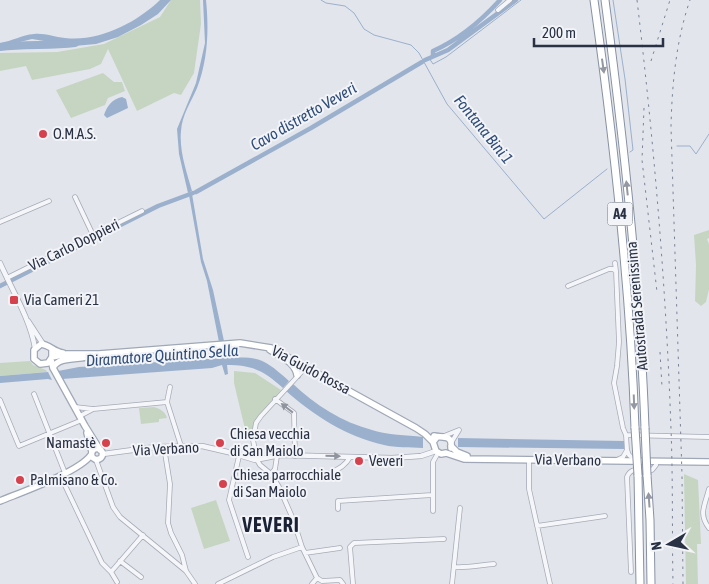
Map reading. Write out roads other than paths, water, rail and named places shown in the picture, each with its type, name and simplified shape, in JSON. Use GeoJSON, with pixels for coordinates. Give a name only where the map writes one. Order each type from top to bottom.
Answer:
{"type":"FeatureCollection","features":[{"type":"Feature","properties":{"kind":"highway","name":"Autostrada Serenissima"},"geometry":{"type":"LineString","coordinates":[[594,0],[622,230],[634,376],[640,582]]}},
{"type":"Feature","properties":{"kind":"highway","name":"Autostrada Serenissima"},"geometry":{"type":"LineString","coordinates":[[605,0],[631,226],[643,367],[651,584]]}},
{"type":"Feature","properties":{"kind":"main road"},"geometry":{"type":"LineString","coordinates":[[50,357],[40,364],[35,360],[33,354],[35,348],[38,345],[44,344],[48,346],[53,368],[82,421],[102,452],[101,458],[93,455]]}},
{"type":"Feature","properties":{"kind":"main road","name":"Via Guido Rossa"},"geometry":{"type":"LineString","coordinates":[[50,357],[67,354],[99,354],[228,344],[271,348],[307,366],[435,440]]}},
{"type":"Feature","properties":{"kind":"main road"},"geometry":{"type":"LineString","coordinates":[[261,346],[292,364],[296,368],[297,375]]}},
{"type":"Feature","properties":{"kind":"main road"},"geometry":{"type":"LineString","coordinates":[[53,368],[60,361],[99,354]]}},
{"type":"Feature","properties":{"kind":"main road"},"geometry":{"type":"LineString","coordinates":[[82,421],[93,455]]}},
{"type":"Feature","properties":{"kind":"main road"},"geometry":{"type":"LineString","coordinates":[[444,436],[448,438],[451,445],[446,453],[437,452],[435,440],[444,436]]}},
{"type":"Feature","properties":{"kind":"main road","name":"Via Verbano"},"geometry":{"type":"LineString","coordinates":[[451,445],[464,456],[499,459]]}},
{"type":"Feature","properties":{"kind":"main road"},"geometry":{"type":"LineString","coordinates":[[0,501],[85,466],[96,449],[102,452]]}},
{"type":"Feature","properties":{"kind":"main road","name":"Via Verbano"},"geometry":{"type":"LineString","coordinates":[[446,453],[464,459],[709,462]]}},
{"type":"Feature","properties":{"kind":"street"},"geometry":{"type":"LineString","coordinates":[[498,10],[510,0]]}},
{"type":"Feature","properties":{"kind":"street"},"geometry":{"type":"LineString","coordinates":[[75,198],[94,235]]}},
{"type":"Feature","properties":{"kind":"street"},"geometry":{"type":"LineString","coordinates":[[0,222],[49,200]]}},
{"type":"Feature","properties":{"kind":"street","name":"Via Carlo Doppieri"},"geometry":{"type":"LineString","coordinates":[[7,279],[142,211]]}},
{"type":"Feature","properties":{"kind":"street"},"geometry":{"type":"LineString","coordinates":[[0,263],[26,318],[44,344]]}},
{"type":"Feature","properties":{"kind":"street"},"geometry":{"type":"LineString","coordinates":[[615,263],[619,342],[614,383],[622,428],[627,438],[627,450],[629,455],[636,461]]}},
{"type":"Feature","properties":{"kind":"street"},"geometry":{"type":"LineString","coordinates":[[568,286],[609,269],[616,271]]}},
{"type":"Feature","properties":{"kind":"street"},"geometry":{"type":"LineString","coordinates":[[26,318],[35,348]]}},
{"type":"Feature","properties":{"kind":"street"},"geometry":{"type":"LineString","coordinates":[[307,366],[290,382],[261,416],[254,429],[253,440],[257,460],[271,474],[279,487],[294,519],[302,547],[317,578],[322,582],[340,580],[343,584]]}},
{"type":"Feature","properties":{"kind":"street"},"geometry":{"type":"LineString","coordinates":[[170,387],[168,402],[181,446]]}},
{"type":"Feature","properties":{"kind":"street"},"geometry":{"type":"LineString","coordinates":[[34,394],[63,474],[102,563],[117,582]]}},
{"type":"Feature","properties":{"kind":"street"},"geometry":{"type":"LineString","coordinates":[[275,399],[294,413],[295,456]]}},
{"type":"Feature","properties":{"kind":"street"},"geometry":{"type":"LineString","coordinates":[[0,400],[19,446],[82,421],[93,409]]}},
{"type":"Feature","properties":{"kind":"street"},"geometry":{"type":"LineString","coordinates":[[75,408],[93,409],[168,402]]}},
{"type":"Feature","properties":{"kind":"street"},"geometry":{"type":"LineString","coordinates":[[444,436],[459,430],[451,445]]}},
{"type":"Feature","properties":{"kind":"street"},"geometry":{"type":"LineString","coordinates":[[627,438],[709,437]]}},
{"type":"Feature","properties":{"kind":"street","name":"Via Verbano"},"geometry":{"type":"LineString","coordinates":[[102,452],[202,446],[257,460],[277,456],[413,456],[437,452]]}},
{"type":"Feature","properties":{"kind":"street"},"geometry":{"type":"LineString","coordinates":[[164,447],[170,484],[168,523],[182,554],[186,571]]}},
{"type":"Feature","properties":{"kind":"street"},"geometry":{"type":"LineString","coordinates":[[616,461],[623,457],[627,450]]}},
{"type":"Feature","properties":{"kind":"street"},"geometry":{"type":"LineString","coordinates":[[433,511],[433,462],[437,452]]}},
{"type":"Feature","properties":{"kind":"street"},"geometry":{"type":"LineString","coordinates":[[93,455],[113,507],[120,517],[186,571],[195,584]]}},
{"type":"Feature","properties":{"kind":"street"},"geometry":{"type":"LineString","coordinates":[[239,456],[229,500],[248,557]]}},
{"type":"Feature","properties":{"kind":"street"},"geometry":{"type":"LineString","coordinates":[[271,474],[275,469],[277,456]]}},
{"type":"Feature","properties":{"kind":"street"},"geometry":{"type":"LineString","coordinates":[[329,473],[337,471],[350,457]]}},
{"type":"Feature","properties":{"kind":"street"},"geometry":{"type":"LineString","coordinates":[[529,460],[529,489],[550,584]]}},
{"type":"Feature","properties":{"kind":"street"},"geometry":{"type":"LineString","coordinates":[[624,461],[631,471]]}},
{"type":"Feature","properties":{"kind":"street"},"geometry":{"type":"LineString","coordinates":[[631,471],[652,470],[656,462]]}},
{"type":"Feature","properties":{"kind":"street"},"geometry":{"type":"LineString","coordinates":[[631,471],[627,477],[626,484],[631,572]]}},
{"type":"Feature","properties":{"kind":"street"},"geometry":{"type":"LineString","coordinates":[[709,489],[702,513],[703,521],[709,528]]}},
{"type":"Feature","properties":{"kind":"street"},"geometry":{"type":"LineString","coordinates":[[338,509],[338,501],[432,495]]}},
{"type":"Feature","properties":{"kind":"street"},"geometry":{"type":"LineString","coordinates":[[452,584],[460,508]]}},
{"type":"Feature","properties":{"kind":"street"},"geometry":{"type":"LineString","coordinates":[[537,526],[605,516]]}},
{"type":"Feature","properties":{"kind":"street"},"geometry":{"type":"LineString","coordinates":[[111,572],[143,534]]}},
{"type":"Feature","properties":{"kind":"street"},"geometry":{"type":"LineString","coordinates":[[353,584],[350,547],[354,543],[444,539]]}},
{"type":"Feature","properties":{"kind":"street"},"geometry":{"type":"LineString","coordinates":[[218,584],[273,557],[302,547]]}},
{"type":"Feature","properties":{"kind":"street"},"geometry":{"type":"LineString","coordinates":[[305,553],[340,548]]}},
{"type":"Feature","properties":{"kind":"street"},"geometry":{"type":"LineString","coordinates":[[120,561],[141,577]]}},
{"type":"Feature","properties":{"kind":"street"},"geometry":{"type":"LineString","coordinates":[[454,567],[469,568],[494,564]]}},
{"type":"Feature","properties":{"kind":"street"},"geometry":{"type":"LineString","coordinates":[[312,584],[317,578]]}},
{"type":"Feature","properties":{"kind":"water"},"geometry":{"type":"Polygon","coordinates":[[[160,0],[171,0],[158,14],[141,25],[118,37],[96,44],[74,46],[32,39],[0,47],[0,43],[34,34],[78,38],[104,34],[140,16],[160,0]]]}},
{"type":"Feature","properties":{"kind":"water"},"geometry":{"type":"Polygon","coordinates":[[[203,0],[206,0],[207,33],[203,67],[197,88],[185,114],[181,131],[182,154],[192,191],[188,193],[179,154],[177,129],[196,83],[205,43],[203,0]]]}},
{"type":"Feature","properties":{"kind":"water"},"geometry":{"type":"Polygon","coordinates":[[[122,97],[126,99],[128,108],[107,118],[104,115],[108,106],[115,99],[122,97]]]}},
{"type":"Feature","properties":{"kind":"water"},"geometry":{"type":"Polygon","coordinates":[[[192,194],[203,259],[213,290],[224,341],[219,342],[207,281],[201,262],[189,195],[192,194]]]}},
{"type":"Feature","properties":{"kind":"water"},"geometry":{"type":"Polygon","coordinates":[[[224,348],[226,358],[247,358],[261,361],[289,381],[283,388],[258,370],[236,365],[227,365],[228,374],[225,375],[222,365],[212,368],[62,379],[58,371],[79,367],[222,358],[220,349],[224,348]]]}},
{"type":"Feature","properties":{"kind":"water"},"geometry":{"type":"Polygon","coordinates":[[[48,372],[52,380],[0,383],[0,376],[48,372]]]}},
{"type":"Feature","properties":{"kind":"water"},"geometry":{"type":"Polygon","coordinates":[[[292,383],[320,405],[361,427],[384,433],[423,437],[423,448],[384,445],[344,431],[307,408],[285,390],[292,383]]]}},
{"type":"Feature","properties":{"kind":"water"},"geometry":{"type":"Polygon","coordinates":[[[458,438],[624,441],[624,449],[458,447],[458,438]]]}},
{"type":"Feature","properties":{"kind":"waterway","name":"Fontana Bini 1"},"geometry":{"type":"LineString","coordinates":[[321,0],[326,3],[345,6],[354,13],[364,29],[374,35],[411,45],[419,53],[447,104],[544,219],[607,169]]}},
{"type":"Feature","properties":{"kind":"waterway"},"geometry":{"type":"LineString","coordinates":[[433,56],[433,51],[469,29],[500,0]]}},
{"type":"Feature","properties":{"kind":"waterway","name":"Cavo distretto Veveri"},"geometry":{"type":"LineString","coordinates":[[425,60],[448,50],[516,0]]}},
{"type":"Feature","properties":{"kind":"waterway","name":"Cavo distretto Veveri"},"geometry":{"type":"LineString","coordinates":[[429,58],[433,64],[446,57],[521,0]]}},
{"type":"Feature","properties":{"kind":"waterway"},"geometry":{"type":"LineString","coordinates":[[613,0],[633,150],[630,152]]}},
{"type":"Feature","properties":{"kind":"waterway"},"geometry":{"type":"LineString","coordinates":[[0,47],[75,43]]}},
{"type":"Feature","properties":{"kind":"waterway","name":"Cavo distretto Veveri"},"geometry":{"type":"LineString","coordinates":[[196,192],[311,128],[422,62]]}},
{"type":"Feature","properties":{"kind":"waterway","name":"Fontana Bini 1"},"geometry":{"type":"LineString","coordinates":[[677,146],[690,146],[696,154],[709,134]]}},
{"type":"Feature","properties":{"kind":"waterway","name":"Cavo distretto Veveri"},"geometry":{"type":"LineString","coordinates":[[0,286],[158,206],[193,193]]}},
{"type":"Feature","properties":{"kind":"railway"},"geometry":{"type":"LineString","coordinates":[[637,0],[649,107],[663,268],[672,448],[673,584]]}},
{"type":"Feature","properties":{"kind":"railway"},"geometry":{"type":"LineString","coordinates":[[651,61],[670,0]]}},
{"type":"Feature","properties":{"kind":"railway"},"geometry":{"type":"LineString","coordinates":[[683,584],[682,475],[671,127],[676,63],[681,31],[690,0]]}},
{"type":"Feature","properties":{"kind":"railway"},"geometry":{"type":"LineString","coordinates":[[644,108],[642,160],[657,292]]}},
{"type":"Feature","properties":{"kind":"railway"},"geometry":{"type":"LineString","coordinates":[[660,352],[662,387]]}},
{"type":"Feature","properties":{"kind":"place","name":"O.M.A.S."},"geometry":{"type":"Point","coordinates":[43,134]}},
{"type":"Feature","properties":{"kind":"place","name":"Via Cameri 21"},"geometry":{"type":"Point","coordinates":[14,300]}},
{"type":"Feature","properties":{"kind":"place","name":"Namastè"},"geometry":{"type":"Point","coordinates":[106,443]}},
{"type":"Feature","properties":{"kind":"place","name":"Chiesa vecchia di San Maiolo"},"geometry":{"type":"Point","coordinates":[220,443]}},
{"type":"Feature","properties":{"kind":"place","name":"Veveri"},"geometry":{"type":"Point","coordinates":[359,461]}},
{"type":"Feature","properties":{"kind":"place","name":"Palmisano & Co."},"geometry":{"type":"Point","coordinates":[20,480]}},
{"type":"Feature","properties":{"kind":"place","name":"Chiesa parrocchiale di San Maiolo"},"geometry":{"type":"Point","coordinates":[223,484]}},
{"type":"Feature","properties":{"kind":"district","name":"VEVERI"},"geometry":{"type":"Point","coordinates":[271,525]}},
{"type":"Feature","properties":{"kind":"water label","name":"Diramatore Quintino Sella"},"geometry":{"type":"Point","coordinates":[162,355]}}]}
